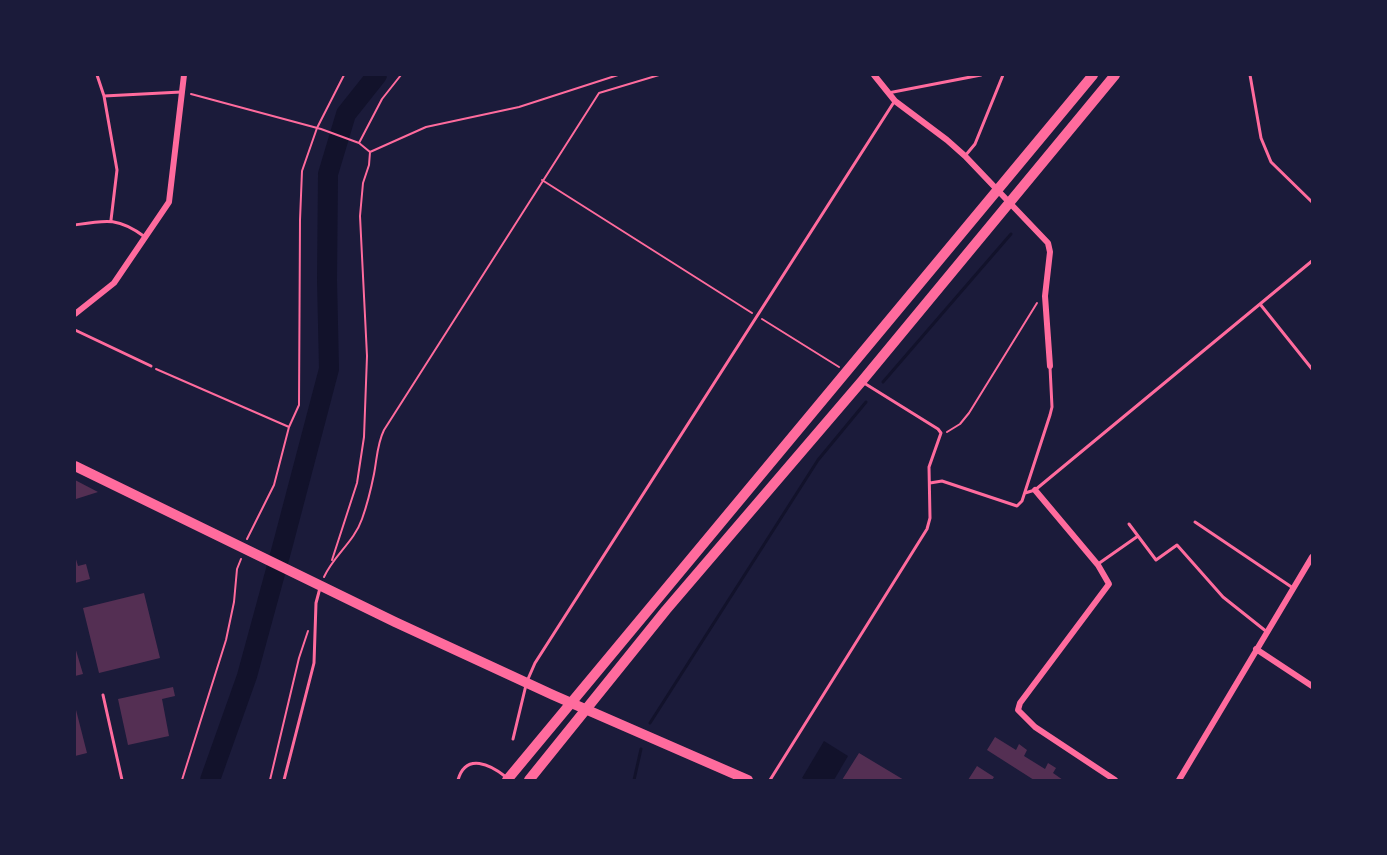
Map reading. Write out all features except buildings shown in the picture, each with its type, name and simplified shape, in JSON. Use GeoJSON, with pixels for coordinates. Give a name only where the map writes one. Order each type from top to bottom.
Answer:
{"type":"FeatureCollection","features":[{"type":"Feature","properties":{"kind":"main road"},"geometry":{"type":"LineString","coordinates":[[507,779],[1094,75]]}},
{"type":"Feature","properties":{"kind":"main road"},"geometry":{"type":"LineString","coordinates":[[529,780],[666,610],[862,381],[1115,75]]}},
{"type":"Feature","properties":{"kind":"main road"},"geometry":{"type":"LineString","coordinates":[[75,466],[527,683],[748,780]]}},
{"type":"Feature","properties":{"kind":"street"},"geometry":{"type":"LineString","coordinates":[[75,314],[114,283],[169,202],[184,75]]}},
{"type":"Feature","properties":{"kind":"street"},"geometry":{"type":"LineString","coordinates":[[874,75],[895,100],[965,156],[1048,243],[1050,252],[1045,296],[1050,366]]}},
{"type":"Feature","properties":{"kind":"street"},"geometry":{"type":"LineString","coordinates":[[1035,490],[1098,564],[1108,580],[1108,588],[1018,707],[1020,714],[1035,727],[1115,780]]}},
{"type":"Feature","properties":{"kind":"street"},"geometry":{"type":"LineString","coordinates":[[1179,780],[1312,557]]}},
{"type":"Feature","properties":{"kind":"street"},"geometry":{"type":"LineString","coordinates":[[1256,649],[1312,686]]}},
{"type":"Feature","properties":{"kind":"lane"},"geometry":{"type":"LineString","coordinates":[[97,75],[104,96],[117,170],[111,220]]}},
{"type":"Feature","properties":{"kind":"lane"},"geometry":{"type":"LineString","coordinates":[[888,93],[981,75]]}},
{"type":"Feature","properties":{"kind":"lane"},"geometry":{"type":"LineString","coordinates":[[965,156],[975,144],[1004,75]]}},
{"type":"Feature","properties":{"kind":"lane"},"geometry":{"type":"LineString","coordinates":[[1250,75],[1261,138],[1271,162],[1312,202]]}},
{"type":"Feature","properties":{"kind":"lane"},"geometry":{"type":"LineString","coordinates":[[104,96],[183,92]]}},
{"type":"Feature","properties":{"kind":"lane"},"geometry":{"type":"LineString","coordinates":[[513,739],[527,683],[535,663],[895,100]]}},
{"type":"Feature","properties":{"kind":"lane"},"geometry":{"type":"LineString","coordinates":[[75,225],[111,220],[136,230],[145,237]]}},
{"type":"Feature","properties":{"kind":"lane"},"geometry":{"type":"LineString","coordinates":[[1026,493],[1035,490],[1312,261]]}},
{"type":"Feature","properties":{"kind":"lane"},"geometry":{"type":"LineString","coordinates":[[1260,304],[1312,369]]}},
{"type":"Feature","properties":{"kind":"lane"},"geometry":{"type":"LineString","coordinates":[[75,330],[151,366]]}},
{"type":"Feature","properties":{"kind":"lane"},"geometry":{"type":"LineString","coordinates":[[930,483],[942,481],[953,484],[1017,507],[1026,493],[1050,416],[1052,407],[1050,366]]}},
{"type":"Feature","properties":{"kind":"lane"},"geometry":{"type":"LineString","coordinates":[[770,780],[927,529],[930,518],[928,467],[941,433],[862,381]]}},
{"type":"Feature","properties":{"kind":"lane"},"geometry":{"type":"LineString","coordinates":[[1195,522],[1294,588]]}},
{"type":"Feature","properties":{"kind":"lane"},"geometry":{"type":"LineString","coordinates":[[1129,524],[1156,560],[1177,545],[1223,597],[1267,632]]}},
{"type":"Feature","properties":{"kind":"lane"},"geometry":{"type":"LineString","coordinates":[[1098,564],[1138,536]]}},
{"type":"Feature","properties":{"kind":"lane"},"geometry":{"type":"LineString","coordinates":[[284,780],[314,663],[316,603],[321,586]]}},
{"type":"Feature","properties":{"kind":"lane"},"geometry":{"type":"LineString","coordinates":[[103,695],[122,780]]}},
{"type":"Feature","properties":{"kind":"lane"},"geometry":{"type":"LineString","coordinates":[[458,780],[464,769],[478,763],[495,768],[507,779]]}},
{"type":"Feature","properties":{"kind":"path"},"geometry":{"type":"LineString","coordinates":[[182,780],[226,640],[234,602],[237,569],[248,537],[274,485],[289,427],[298,405],[302,171],[344,75]]}},
{"type":"Feature","properties":{"kind":"path"},"geometry":{"type":"LineString","coordinates":[[359,143],[382,99],[401,75]]}},
{"type":"Feature","properties":{"kind":"path"},"geometry":{"type":"LineString","coordinates":[[370,152],[426,127],[519,107],[618,75]]}},
{"type":"Feature","properties":{"kind":"path"},"geometry":{"type":"LineString","coordinates":[[331,562],[351,539],[361,521],[374,473],[379,440],[384,430],[599,93],[659,75]]}},
{"type":"Feature","properties":{"kind":"path"},"geometry":{"type":"LineString","coordinates":[[183,92],[319,129],[359,143],[370,152]]}},
{"type":"Feature","properties":{"kind":"path"},"geometry":{"type":"LineString","coordinates":[[321,586],[357,483],[364,438],[367,356],[360,216],[363,183],[369,165],[370,152]]}},
{"type":"Feature","properties":{"kind":"path"},"geometry":{"type":"LineString","coordinates":[[542,180],[846,371]]}},
{"type":"Feature","properties":{"kind":"path"},"geometry":{"type":"LineString","coordinates":[[941,433],[953,429],[969,413],[1033,307],[1045,296]]}},
{"type":"Feature","properties":{"kind":"path"},"geometry":{"type":"LineString","coordinates":[[151,366],[289,427]]}},
{"type":"Feature","properties":{"kind":"path"},"geometry":{"type":"LineString","coordinates":[[270,780],[299,658],[310,622],[315,615]]}},
{"type":"Feature","properties":{"kind":"shaded area"},"geometry":{"type":"Polygon","coordinates":[[[824,741],[848,756],[834,780],[802,778],[824,741]]]}},
{"type":"Feature","properties":{"kind":"waterway"},"geometry":{"type":"LineString","coordinates":[[210,780],[247,676],[329,369],[328,174],[346,114],[377,75]]}},
{"type":"Feature","properties":{"kind":"waterway"},"geometry":{"type":"LineString","coordinates":[[883,382],[1011,234]]}},
{"type":"Feature","properties":{"kind":"waterway"},"geometry":{"type":"LineString","coordinates":[[650,723],[818,460],[866,402]]}},
{"type":"Feature","properties":{"kind":"waterway"},"geometry":{"type":"LineString","coordinates":[[634,780],[641,749]]}}]}
